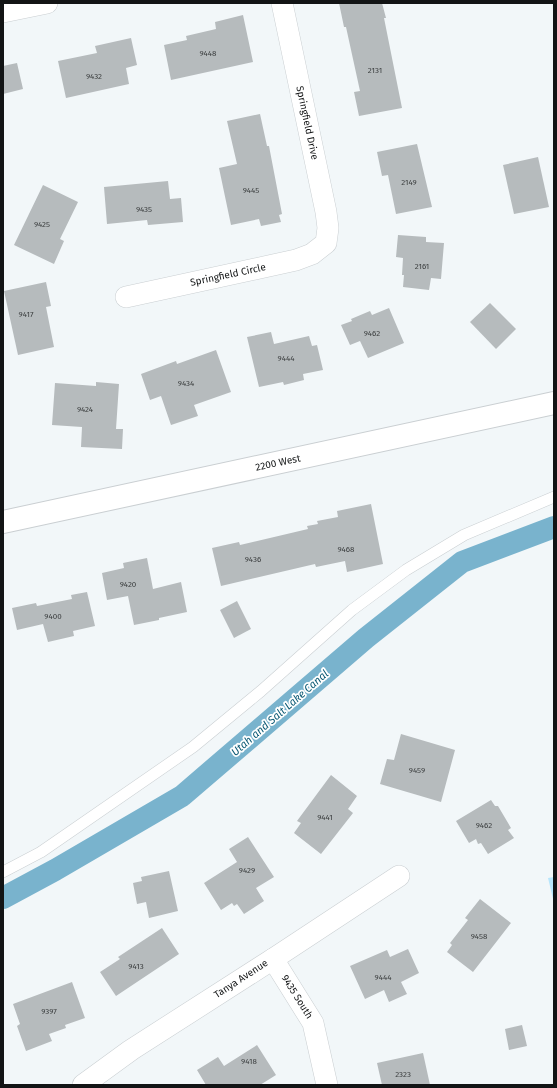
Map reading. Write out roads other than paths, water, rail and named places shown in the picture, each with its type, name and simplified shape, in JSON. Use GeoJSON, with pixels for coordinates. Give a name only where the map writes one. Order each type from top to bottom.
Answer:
{"type":"FeatureCollection","features":[{"type":"Feature","properties":{"kind":"street"},"geometry":{"type":"LineString","coordinates":[[3,12],[47,3]]}},
{"type":"Feature","properties":{"kind":"street","name":"Springfield Drive"},"geometry":{"type":"LineString","coordinates":[[282,3],[326,212],[328,228],[326,243]]}},
{"type":"Feature","properties":{"kind":"street","name":"Springfield Circle"},"geometry":{"type":"LineString","coordinates":[[126,297],[296,260],[312,254],[326,243]]}},
{"type":"Feature","properties":{"kind":"street","name":"2200 West"},"geometry":{"type":"LineString","coordinates":[[3,522],[554,404]]}},
{"type":"Feature","properties":{"kind":"street","name":"Tanya Avenue"},"geometry":{"type":"LineString","coordinates":[[84,1085],[131,1050],[399,876]]}},
{"type":"Feature","properties":{"kind":"street","name":"9435 South"},"geometry":{"type":"LineString","coordinates":[[273,959],[313,1023],[327,1085]]}},
{"type":"Feature","properties":{"kind":"lane"},"geometry":{"type":"LineString","coordinates":[[3,872],[40,852],[193,747],[261,691],[352,610],[406,570],[464,535],[554,497]]}},
{"type":"Feature","properties":{"kind":"waterway","name":"Utah and Salt Lake Canal"},"geometry":{"type":"LineString","coordinates":[[3,898],[55,870],[182,796],[366,638],[462,562],[554,527]]}}]}
